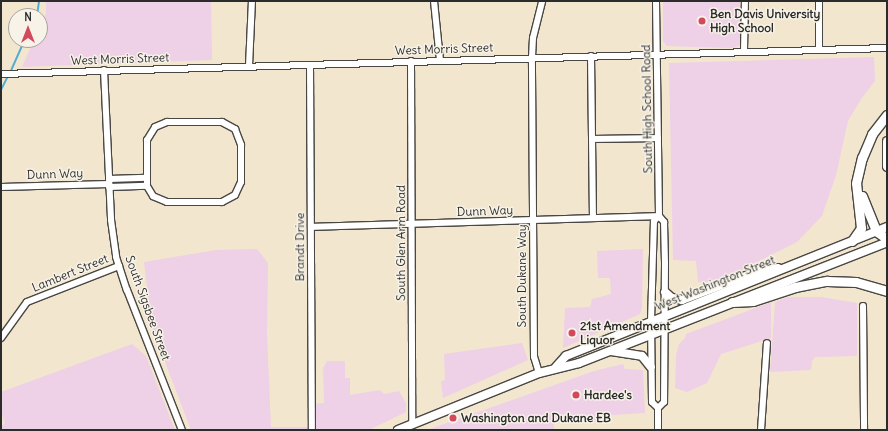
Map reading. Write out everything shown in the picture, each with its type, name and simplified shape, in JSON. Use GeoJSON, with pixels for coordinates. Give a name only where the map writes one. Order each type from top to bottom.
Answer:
{"type":"FeatureCollection","features":[{"type":"Feature","properties":{"kind":"highway"},"geometry":{"type":"LineString","coordinates":[[852,240],[861,228],[856,195],[859,173],[867,142],[887,115]]}},
{"type":"Feature","properties":{"kind":"highway"},"geometry":{"type":"LineString","coordinates":[[887,140],[887,166]]}},
{"type":"Feature","properties":{"kind":"highway"},"geometry":{"type":"LineString","coordinates":[[859,173],[865,209],[876,231],[887,239]]}},
{"type":"Feature","properties":{"kind":"highway"},"geometry":{"type":"LineString","coordinates":[[732,302],[753,301],[795,287],[827,281],[856,282],[887,291]]}},
{"type":"Feature","properties":{"kind":"main road","name":"West Washington Street"},"geometry":{"type":"LineString","coordinates":[[556,367],[566,356],[887,227]]}},
{"type":"Feature","properties":{"kind":"main road","name":"West Washington Street"},"geometry":{"type":"LineString","coordinates":[[398,430],[539,373],[556,367],[579,363],[887,242]]}},
{"type":"Feature","properties":{"kind":"main road"},"geometry":{"type":"LineString","coordinates":[[665,292],[672,298],[682,300],[762,270],[790,266]]}},
{"type":"Feature","properties":{"kind":"main road"},"geometry":{"type":"LineString","coordinates":[[609,351],[639,355],[646,359],[651,367]]}},
{"type":"Feature","properties":{"kind":"street"},"geometry":{"type":"LineString","coordinates":[[249,66],[252,1]]}},
{"type":"Feature","properties":{"kind":"street"},"geometry":{"type":"LineString","coordinates":[[434,1],[440,60]]}},
{"type":"Feature","properties":{"kind":"street","name":"South Dukane Way"},"geometry":{"type":"LineString","coordinates":[[539,373],[534,356],[532,57],[533,38],[542,1]]}},
{"type":"Feature","properties":{"kind":"street","name":"South High School Road"},"geometry":{"type":"LineString","coordinates":[[656,1],[659,216],[664,222],[665,292],[664,402],[658,408]]}},
{"type":"Feature","properties":{"kind":"street"},"geometry":{"type":"LineString","coordinates":[[744,51],[745,1]]}},
{"type":"Feature","properties":{"kind":"street"},"geometry":{"type":"LineString","coordinates":[[819,1],[819,50]]}},
{"type":"Feature","properties":{"kind":"street","name":"West Morris Street"},"geometry":{"type":"LineString","coordinates":[[2,74],[532,57],[887,48]]}},
{"type":"Feature","properties":{"kind":"street"},"geometry":{"type":"LineString","coordinates":[[591,56],[594,139],[593,218]]}},
{"type":"Feature","properties":{"kind":"street","name":"South Glen Arm Road"},"geometry":{"type":"LineString","coordinates":[[411,61],[412,424]]}},
{"type":"Feature","properties":{"kind":"street","name":"Brandt Drive"},"geometry":{"type":"LineString","coordinates":[[310,65],[312,430]]}},
{"type":"Feature","properties":{"kind":"street","name":"South Sigsbee Street"},"geometry":{"type":"LineString","coordinates":[[104,70],[111,224],[119,266],[182,430]]}},
{"type":"Feature","properties":{"kind":"street"},"geometry":{"type":"LineString","coordinates":[[167,122],[219,122],[233,128],[239,135],[241,145],[241,182],[236,194],[222,202],[166,202],[157,199],[147,186],[147,142],[155,127],[167,122]]}},
{"type":"Feature","properties":{"kind":"street"},"geometry":{"type":"LineString","coordinates":[[594,139],[658,138]]}},
{"type":"Feature","properties":{"kind":"street"},"geometry":{"type":"LineString","coordinates":[[109,183],[147,178]]}},
{"type":"Feature","properties":{"kind":"street"},"geometry":{"type":"LineString","coordinates":[[109,183],[147,186]]}},
{"type":"Feature","properties":{"kind":"street","name":"Dunn Way"},"geometry":{"type":"LineString","coordinates":[[1,187],[109,183]]}},
{"type":"Feature","properties":{"kind":"street","name":"South High School Road"},"geometry":{"type":"LineString","coordinates":[[658,430],[658,408],[652,402],[651,321],[654,222],[659,216]]}},
{"type":"Feature","properties":{"kind":"street","name":"Dunn Way"},"geometry":{"type":"LineString","coordinates":[[311,227],[659,216]]}},
{"type":"Feature","properties":{"kind":"street","name":"Lambert Street"},"geometry":{"type":"LineString","coordinates":[[1,338],[27,302],[119,266]]}},
{"type":"Feature","properties":{"kind":"street"},"geometry":{"type":"LineString","coordinates":[[863,306],[864,430]]}},
{"type":"Feature","properties":{"kind":"street"},"geometry":{"type":"LineString","coordinates":[[761,430],[767,344]]}},
{"type":"Feature","properties":{"kind":"shaded area"},"geometry":{"type":"Polygon","coordinates":[[[46,1],[211,1],[212,60],[22,67],[30,48],[48,48],[48,8],[46,8],[46,1]]]}},
{"type":"Feature","properties":{"kind":"shaded area","name":"Ben Davis University High School"},"geometry":{"type":"Polygon","coordinates":[[[663,1],[740,1],[741,45],[732,48],[667,46],[663,41],[663,1]]]}},
{"type":"Feature","properties":{"kind":"shaded area"},"geometry":{"type":"Polygon","coordinates":[[[874,57],[875,81],[861,99],[848,121],[836,175],[822,216],[797,242],[715,283],[698,282],[696,261],[673,260],[669,63],[874,57]]]}},
{"type":"Feature","properties":{"kind":"shaded area"},"geometry":{"type":"Polygon","coordinates":[[[257,249],[268,263],[267,334],[271,427],[310,427],[310,430],[191,430],[152,328],[144,262],[216,250],[257,249]]]}},
{"type":"Feature","properties":{"kind":"shaded area"},"geometry":{"type":"Polygon","coordinates":[[[643,249],[642,308],[640,314],[563,348],[565,308],[590,307],[592,299],[611,294],[610,278],[598,278],[597,251],[643,249]]]}},
{"type":"Feature","properties":{"kind":"shaded area"},"geometry":{"type":"Polygon","coordinates":[[[789,297],[821,297],[857,303],[857,356],[815,357],[812,361],[811,370],[770,372],[775,302],[789,297]]]}},
{"type":"Feature","properties":{"kind":"shaded area"},"geometry":{"type":"Polygon","coordinates":[[[771,302],[771,338],[721,354],[707,383],[687,392],[675,388],[676,355],[679,344],[685,338],[686,334],[771,302]]]}},
{"type":"Feature","properties":{"kind":"shaded area"},"geometry":{"type":"Polygon","coordinates":[[[522,343],[528,360],[443,398],[441,381],[445,380],[444,354],[522,343]]]}},
{"type":"Feature","properties":{"kind":"shaded area"},"geometry":{"type":"Polygon","coordinates":[[[132,344],[146,356],[175,430],[1,430],[1,426],[5,424],[1,411],[1,392],[132,344]]]}},
{"type":"Feature","properties":{"kind":"shaded area"},"geometry":{"type":"Polygon","coordinates":[[[327,361],[345,361],[345,378],[350,378],[350,395],[380,390],[384,394],[399,391],[406,403],[406,412],[369,430],[315,430],[313,404],[324,403],[323,368],[327,361]]]}},
{"type":"Feature","properties":{"kind":"shaded area"},"geometry":{"type":"Polygon","coordinates":[[[623,364],[625,369],[643,370],[645,413],[597,416],[597,422],[554,423],[554,430],[427,430],[594,371],[623,364]]]}},
{"type":"Feature","properties":{"kind":"waterway"},"geometry":{"type":"LineString","coordinates":[[38,8],[39,1]]}},
{"type":"Feature","properties":{"kind":"waterway"},"geometry":{"type":"LineString","coordinates":[[10,73],[21,48]]}},
{"type":"Feature","properties":{"kind":"waterway"},"geometry":{"type":"LineString","coordinates":[[1,90],[8,76]]}},
{"type":"Feature","properties":{"kind":"place","name":"Ben Davis University High School"},"geometry":{"type":"Point","coordinates":[702,21]}},
{"type":"Feature","properties":{"kind":"place","name":"21st Amendment Liquor"},"geometry":{"type":"Point","coordinates":[572,333]}},
{"type":"Feature","properties":{"kind":"place","name":"Hardee's"},"geometry":{"type":"Point","coordinates":[576,395]}},
{"type":"Feature","properties":{"kind":"place","name":"Washington and Dukane EB"},"geometry":{"type":"Point","coordinates":[453,418]}}]}
